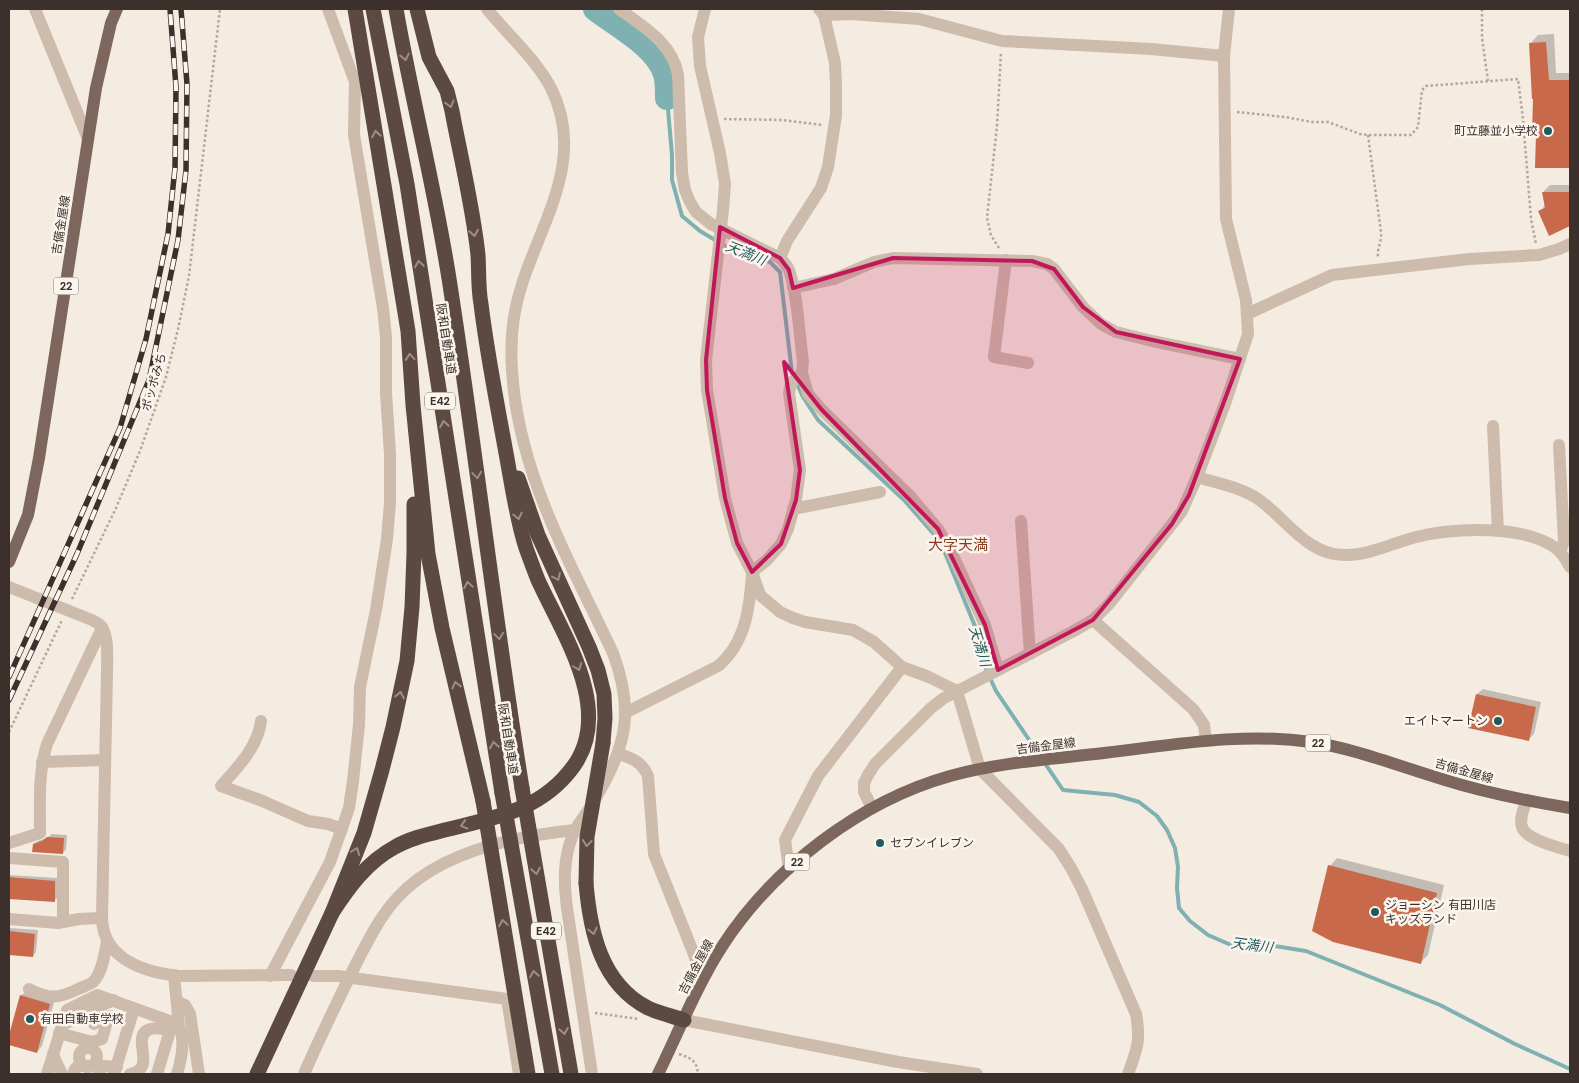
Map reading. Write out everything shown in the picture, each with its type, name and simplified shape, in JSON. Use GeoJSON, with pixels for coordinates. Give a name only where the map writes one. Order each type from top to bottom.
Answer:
{"type":"FeatureCollection","features":[{"type":"Feature","properties":{"kind":"highway"},"geometry":{"type":"LineString","coordinates":[[355,9],[408,331],[423,511],[432,578],[482,801],[528,1074]]}},
{"type":"Feature","properties":{"kind":"highway","name":"阪和自動車道"},"geometry":{"type":"LineString","coordinates":[[373,9],[406,184],[502,793],[552,1074]]}},
{"type":"Feature","properties":{"kind":"highway","name":"阪和自動車道"},"geometry":{"type":"LineString","coordinates":[[396,9],[436,204],[450,283],[497,624],[522,788],[571,1074]]}},
{"type":"Feature","properties":{"kind":"highway"},"geometry":{"type":"LineString","coordinates":[[332,913],[358,876],[395,846],[418,837],[502,816],[528,806],[548,793],[565,778],[575,765],[587,734],[588,704],[580,671],[566,636],[538,578],[518,517],[480,302],[478,252],[452,111],[447,91],[429,57],[417,9]]}},
{"type":"Feature","properties":{"kind":"highway"},"geometry":{"type":"LineString","coordinates":[[496,399],[515,469],[538,535],[590,647],[604,694],[603,743],[588,837],[586,883],[594,936],[600,955],[610,973],[622,988],[647,1007],[684,1020]]}},
{"type":"Feature","properties":{"kind":"highway"},"geometry":{"type":"LineString","coordinates":[[257,1074],[332,913],[364,833],[394,726],[407,660],[412,607],[414,553],[413,406]]}},
{"type":"Feature","properties":{"kind":"main road","name":"吉備金屋線"},"geometry":{"type":"LineString","coordinates":[[9,562],[28,516],[39,458],[96,88],[111,23],[118,9]]}},
{"type":"Feature","properties":{"kind":"main road","name":"吉備金屋線"},"geometry":{"type":"LineString","coordinates":[[658,1074],[706,974],[724,944],[764,893],[789,869],[840,828],[872,808],[921,786],[950,776],[980,769],[1059,758],[1206,741],[1262,738],[1313,742],[1368,756],[1489,793],[1570,808]]}},
{"type":"Feature","properties":{"kind":"street"},"geometry":{"type":"LineString","coordinates":[[35,9],[88,139]]}},
{"type":"Feature","properties":{"kind":"street"},"geometry":{"type":"LineString","coordinates":[[270,976],[330,862],[349,808],[359,725],[360,687],[376,610],[387,539],[390,485],[386,393],[386,337],[382,299],[354,136],[355,82],[328,9]]}},
{"type":"Feature","properties":{"kind":"street"},"geometry":{"type":"LineString","coordinates":[[487,9],[545,78],[554,95],[562,119],[564,146],[560,177],[550,212],[519,294],[514,320],[512,371],[521,426],[537,488],[558,540],[613,653],[622,680],[625,713],[619,754],[601,790],[574,830],[566,856],[564,885],[592,1074]]}},
{"type":"Feature","properties":{"kind":"street"},"geometry":{"type":"LineString","coordinates":[[619,9],[643,25],[669,51],[674,60],[678,75],[682,173],[685,190],[696,212],[720,231],[780,258],[786,263],[793,288],[803,361],[802,372],[808,394],[820,409],[909,495],[938,529],[950,549],[985,624],[996,671]]}},
{"type":"Feature","properties":{"kind":"street"},"geometry":{"type":"LineString","coordinates":[[705,9],[698,36],[698,52],[703,82],[723,166],[725,184],[706,360],[707,390],[725,498],[737,543],[752,572],[760,595],[780,612],[805,622],[852,630],[874,642],[902,667],[929,677],[957,691],[980,769],[1059,849],[1082,889],[1136,1014],[1139,1042],[1128,1074]]}},
{"type":"Feature","properties":{"kind":"street"},"geometry":{"type":"LineString","coordinates":[[872,808],[864,792],[864,783],[875,764],[931,708],[944,698],[1093,620],[1109,604],[1182,511],[1197,477],[1248,334],[1246,300],[1226,219],[1224,56],[1229,9]]}},
{"type":"Feature","properties":{"kind":"street"},"geometry":{"type":"LineString","coordinates":[[780,258],[787,241],[821,188],[828,167],[835,127],[837,102],[836,72],[821,12],[919,19],[1002,41],[1151,48],[1224,56]]}},
{"type":"Feature","properties":{"kind":"street"},"geometry":{"type":"LineString","coordinates":[[1247,314],[1332,275],[1469,259],[1539,255],[1559,250],[1570,244]]}},
{"type":"Feature","properties":{"kind":"street"},"geometry":{"type":"LineString","coordinates":[[793,288],[834,279],[874,262],[893,258],[1032,261],[1047,264],[1054,269],[1083,307],[1101,324],[1116,332],[1240,360]]}},
{"type":"Feature","properties":{"kind":"street"},"geometry":{"type":"LineString","coordinates":[[1008,260],[994,358],[1028,363]]}},
{"type":"Feature","properties":{"kind":"street"},"geometry":{"type":"LineString","coordinates":[[625,713],[718,666],[727,659],[740,637],[750,601],[752,572],[767,560],[781,544],[788,529],[793,510],[800,470],[789,394],[791,383],[802,372]]}},
{"type":"Feature","properties":{"kind":"street"},"geometry":{"type":"LineString","coordinates":[[1493,426],[1498,531]]}},
{"type":"Feature","properties":{"kind":"street"},"geometry":{"type":"LineString","coordinates":[[1559,445],[1564,541],[1570,567]]}},
{"type":"Feature","properties":{"kind":"street"},"geometry":{"type":"LineString","coordinates":[[1197,477],[1251,495],[1307,542],[1325,552],[1334,554],[1362,553],[1433,533],[1450,531],[1498,531],[1525,534],[1565,551]]}},
{"type":"Feature","properties":{"kind":"street"},"geometry":{"type":"LineString","coordinates":[[793,510],[880,492]]}},
{"type":"Feature","properties":{"kind":"street"},"geometry":{"type":"LineString","coordinates":[[1021,521],[1030,654]]}},
{"type":"Feature","properties":{"kind":"street"},"geometry":{"type":"LineString","coordinates":[[9,587],[92,620],[102,628],[107,649],[102,918],[104,935],[109,946],[132,963],[149,971],[174,976],[291,975]]}},
{"type":"Feature","properties":{"kind":"street"},"geometry":{"type":"LineString","coordinates":[[1093,620],[1193,709],[1204,725],[1206,741]]}},
{"type":"Feature","properties":{"kind":"street"},"geometry":{"type":"LineString","coordinates":[[9,843],[40,833],[42,762],[47,744],[102,628]]}},
{"type":"Feature","properties":{"kind":"street"},"geometry":{"type":"LineString","coordinates":[[789,869],[785,840],[818,776],[902,667]]}},
{"type":"Feature","properties":{"kind":"street"},"geometry":{"type":"LineString","coordinates":[[261,721],[260,732],[256,739],[236,769],[221,786],[260,800],[308,821],[328,824],[342,829]]}},
{"type":"Feature","properties":{"kind":"street"},"geometry":{"type":"LineString","coordinates":[[619,754],[633,758],[640,763],[648,776],[654,854],[697,963],[706,974]]}},
{"type":"Feature","properties":{"kind":"street"},"geometry":{"type":"LineString","coordinates":[[42,762],[105,760]]}},
{"type":"Feature","properties":{"kind":"street"},"geometry":{"type":"LineString","coordinates":[[1527,800],[1522,811],[1522,827],[1526,833],[1538,841],[1570,851]]}},
{"type":"Feature","properties":{"kind":"street"},"geometry":{"type":"LineString","coordinates":[[304,1074],[349,977],[384,914],[397,897],[420,878],[449,862],[497,843],[539,834],[574,830]]}},
{"type":"Feature","properties":{"kind":"street"},"geometry":{"type":"LineString","coordinates":[[9,858],[63,862],[63,922]]}},
{"type":"Feature","properties":{"kind":"street"},"geometry":{"type":"LineString","coordinates":[[9,920],[48,923],[102,918]]}},
{"type":"Feature","properties":{"kind":"street"},"geometry":{"type":"LineString","coordinates":[[29,989],[53,998],[65,995],[93,982],[104,958],[107,941]]}},
{"type":"Feature","properties":{"kind":"street"},"geometry":{"type":"LineString","coordinates":[[157,1074],[174,1026],[176,1001],[174,976]]}},
{"type":"Feature","properties":{"kind":"street"},"geometry":{"type":"LineString","coordinates":[[313,976],[349,977],[507,999],[519,1074]]}},
{"type":"Feature","properties":{"kind":"street"},"geometry":{"type":"LineString","coordinates":[[47,1074],[67,1010],[97,995],[135,1008],[174,1026],[183,1054],[177,1074]]}},
{"type":"Feature","properties":{"kind":"street"},"geometry":{"type":"LineString","coordinates":[[60,1029],[91,1018],[113,1000]]}},
{"type":"Feature","properties":{"kind":"street"},"geometry":{"type":"LineString","coordinates":[[176,1001],[185,1005],[190,1014],[199,1074]]}},
{"type":"Feature","properties":{"kind":"street"},"geometry":{"type":"LineString","coordinates":[[117,1070],[135,1008]]}},
{"type":"Feature","properties":{"kind":"street"},"geometry":{"type":"LineString","coordinates":[[60,1029],[95,1042],[102,1039],[110,1016],[130,1022]]}},
{"type":"Feature","properties":{"kind":"street"},"geometry":{"type":"LineString","coordinates":[[684,1020],[898,1062],[977,1074]]}},
{"type":"Feature","properties":{"kind":"street"},"geometry":{"type":"LineString","coordinates":[[130,1074],[138,1072],[142,1066],[144,1056],[141,1043],[145,1032],[155,1028],[174,1026]]}},
{"type":"Feature","properties":{"kind":"street"},"geometry":{"type":"LineString","coordinates":[[88,1070],[80,1062],[79,1057],[84,1049],[92,1050],[97,1057],[102,1056],[117,1070]]}},
{"type":"Feature","properties":{"kind":"street"},"geometry":{"type":"LineString","coordinates":[[53,1055],[62,1074]]}},
{"type":"Feature","properties":{"kind":"street"},"geometry":{"type":"LineString","coordinates":[[99,1074],[100,1069],[108,1065],[117,1070]]}},
{"type":"Feature","properties":{"kind":"street"},"geometry":{"type":"LineString","coordinates":[[74,1074],[76,1068],[88,1070]]}},
{"type":"Feature","properties":{"kind":"path","name":"ポッポみち"},"geometry":{"type":"LineString","coordinates":[[9,732],[66,609],[116,508],[154,415],[173,348],[189,276],[220,9]]}},
{"type":"Feature","properties":{"kind":"path"},"geometry":{"type":"LineString","coordinates":[[1482,9],[1482,38],[1488,81]]}},
{"type":"Feature","properties":{"kind":"path"},"geometry":{"type":"LineString","coordinates":[[1002,41],[995,157],[987,218],[991,235],[1008,260]]}},
{"type":"Feature","properties":{"kind":"path"},"geometry":{"type":"LineString","coordinates":[[1225,111],[1279,116],[1312,122],[1328,122],[1368,135],[1404,136],[1414,133],[1418,126],[1422,90],[1426,86],[1518,79],[1531,219],[1539,255]]}},
{"type":"Feature","properties":{"kind":"path"},"geometry":{"type":"LineString","coordinates":[[712,120],[782,120],[835,127]]}},
{"type":"Feature","properties":{"kind":"path"},"geometry":{"type":"LineString","coordinates":[[1368,135],[1381,238],[1378,250],[1380,269]]}},
{"type":"Feature","properties":{"kind":"path"},"geometry":{"type":"LineString","coordinates":[[582,1012],[643,1020]]}},
{"type":"Feature","properties":{"kind":"path"},"geometry":{"type":"LineString","coordinates":[[669,1052],[690,1057],[694,1061],[698,1074]]}},
{"type":"Feature","properties":{"kind":"highlighted area"},"geometry":{"type":"Polygon","coordinates":[[[720,227],[780,258],[789,270],[793,288],[893,258],[1032,261],[1054,269],[1083,307],[1116,332],[1240,359],[1189,495],[1172,524],[1093,620],[998,670],[985,625],[938,529],[821,409],[784,362],[800,470],[796,500],[781,544],[752,572],[737,543],[725,498],[707,390],[706,360],[720,227]]]}},
{"type":"Feature","properties":{"kind":"building"},"geometry":{"type":"Polygon","coordinates":[[[1546,42],[1549,80],[1570,80],[1570,168],[1535,168],[1536,134],[1532,134],[1533,99],[1529,43],[1546,42]]]}},
{"type":"Feature","properties":{"kind":"building"},"geometry":{"type":"Polygon","coordinates":[[[1542,192],[1570,192],[1570,226],[1549,236],[1538,211],[1545,208],[1542,192]]]}},
{"type":"Feature","properties":{"kind":"building"},"geometry":{"type":"Polygon","coordinates":[[[1476,694],[1536,707],[1529,741],[1468,728],[1476,694]]]}},
{"type":"Feature","properties":{"kind":"building"},"geometry":{"type":"Polygon","coordinates":[[[47,837],[64,838],[63,854],[32,852],[33,844],[47,837]]]}},
{"type":"Feature","properties":{"kind":"building","name":"ジョーシン 有田川店 キッズランド"},"geometry":{"type":"Polygon","coordinates":[[[1328,865],[1437,893],[1421,964],[1333,942],[1312,931],[1328,865]]]}},
{"type":"Feature","properties":{"kind":"building"},"geometry":{"type":"Polygon","coordinates":[[[9,877],[55,881],[55,902],[9,899],[9,877]]]}},
{"type":"Feature","properties":{"kind":"building"},"geometry":{"type":"Polygon","coordinates":[[[9,931],[35,934],[33,957],[9,955],[9,931]]]}},
{"type":"Feature","properties":{"kind":"building","name":"有田自動車学校"},"geometry":{"type":"Polygon","coordinates":[[[20,995],[50,1004],[37,1053],[9,1045],[9,1035],[20,995]]]}},
{"type":"Feature","properties":{"kind":"waterway","name":"天満川"},"geometry":{"type":"LineString","coordinates":[[595,9],[635,38],[654,55],[661,64],[665,74],[667,98]]}},
{"type":"Feature","properties":{"kind":"waterway","name":"天満川"},"geometry":{"type":"LineString","coordinates":[[667,98],[672,155],[672,180],[682,216],[700,231],[725,246],[770,262],[780,272],[792,373],[803,397],[818,420],[904,500],[939,540]]}},
{"type":"Feature","properties":{"kind":"waterway","name":"天満川"},"geometry":{"type":"LineString","coordinates":[[943,548],[979,636],[986,669],[996,691],[1063,790],[1115,795],[1139,802],[1157,816],[1167,830],[1175,848],[1178,867],[1177,888],[1179,908],[1190,921],[1208,935],[1231,945],[1268,945],[1306,951],[1440,1005],[1515,1044],[1570,1069]]}},
{"type":"Feature","properties":{"kind":"railway"},"geometry":{"type":"LineString","coordinates":[[9,677],[120,428],[146,339],[168,234],[175,168],[176,87],[170,9]]}},
{"type":"Feature","properties":{"kind":"railway"},"geometry":{"type":"LineString","coordinates":[[9,700],[77,554],[149,380],[178,240],[186,170],[187,84],[181,9]]}},
{"type":"Feature","properties":{"kind":"place","name":"町立藤並小学校"},"geometry":{"type":"Point","coordinates":[1548,131]}},
{"type":"Feature","properties":{"kind":"place","name":"エイトマートン"},"geometry":{"type":"Point","coordinates":[1498,721]}},
{"type":"Feature","properties":{"kind":"place","name":"セブンイレブン"},"geometry":{"type":"Point","coordinates":[880,843]}},
{"type":"Feature","properties":{"kind":"place","name":"ジョーシン 有田川店 キッズランド"},"geometry":{"type":"Point","coordinates":[1375,912]}},
{"type":"Feature","properties":{"kind":"place","name":"有田自動車学校"},"geometry":{"type":"Point","coordinates":[30,1019]}},
{"type":"Feature","properties":{"kind":"district","name":"大字天満"},"geometry":{"type":"Point","coordinates":[958,545]}}]}
